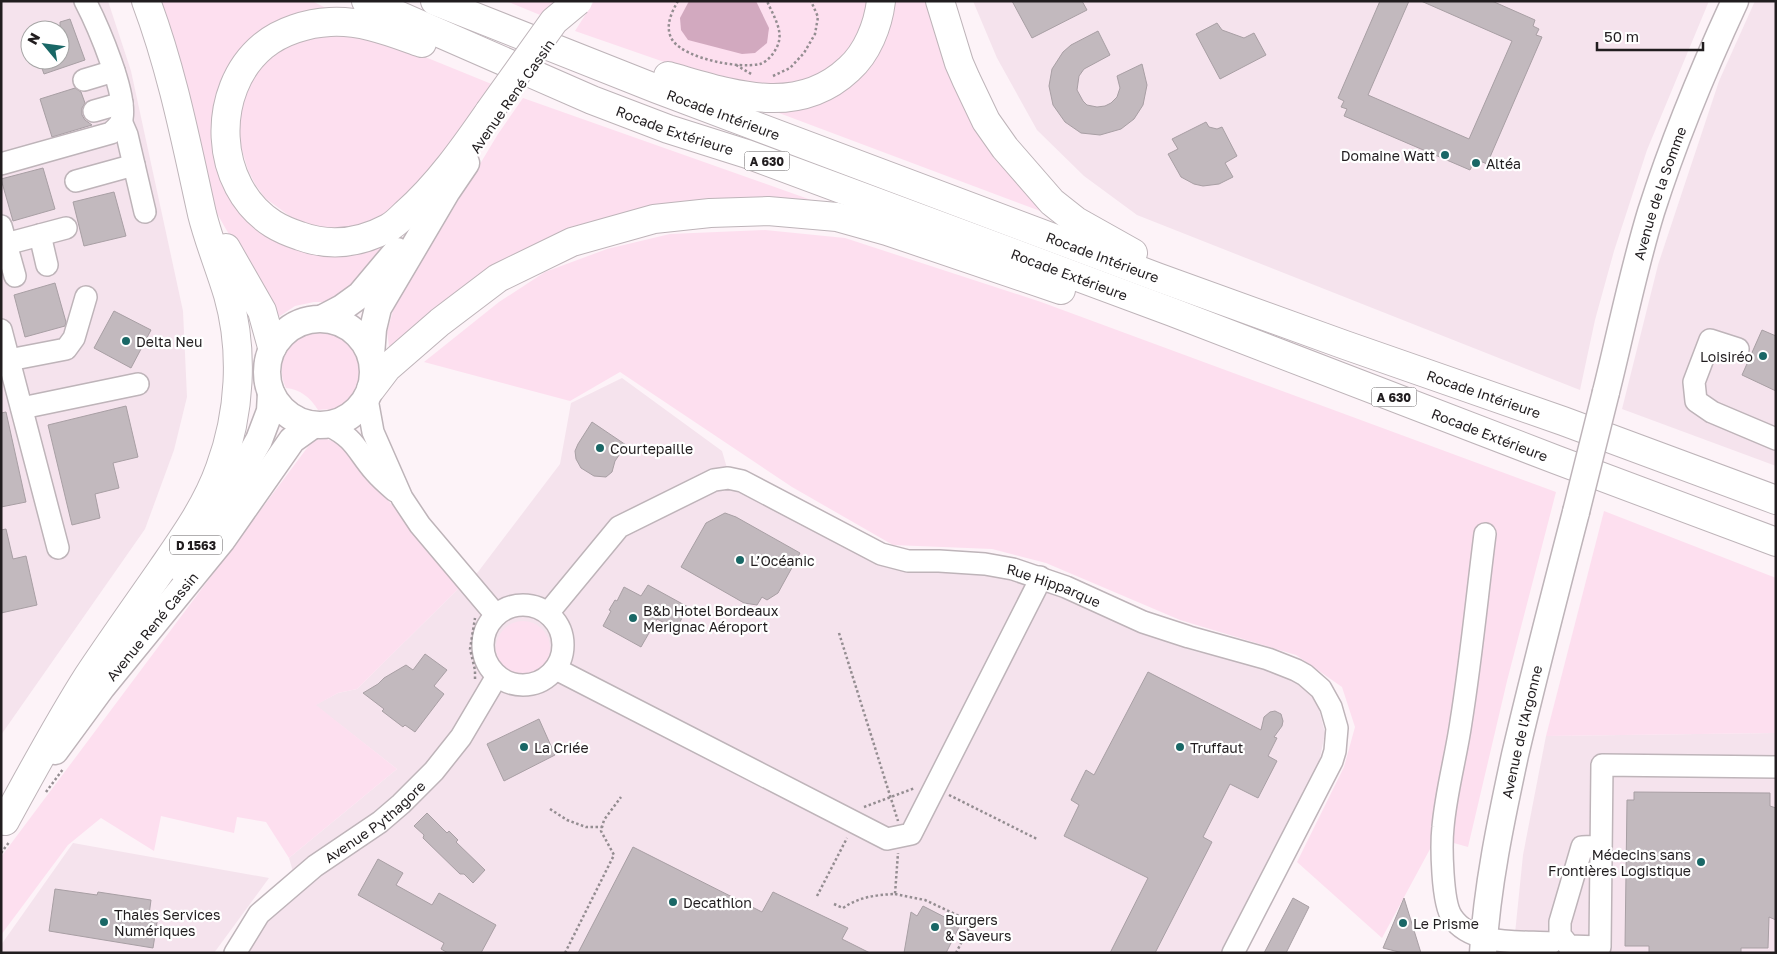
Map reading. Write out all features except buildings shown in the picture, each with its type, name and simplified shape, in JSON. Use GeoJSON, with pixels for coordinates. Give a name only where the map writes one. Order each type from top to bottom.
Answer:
{"type":"FeatureCollection","features":[{"type":"Feature","properties":{"kind":"highway"},"geometry":{"type":"LineString","coordinates":[[6,829],[63,718],[87,678],[193,522],[221,466],[234,415],[237,389],[237,356],[234,325],[228,297],[205,224],[170,75],[146,1]]}},
{"type":"Feature","properties":{"kind":"highway","name":"Rocade Extérieure"},"geometry":{"type":"LineString","coordinates":[[366,1],[592,100],[747,154],[1172,312],[1776,542]]}},
{"type":"Feature","properties":{"kind":"highway"},"geometry":{"type":"LineString","coordinates":[[578,1],[554,21],[494,113],[434,184],[412,208],[390,227],[369,237],[348,242],[331,243],[310,240],[273,224],[257,211],[242,191],[232,171],[226,149],[225,126],[228,104],[247,64],[264,46],[286,32],[331,22],[361,24],[393,33],[592,100]]}},
{"type":"Feature","properties":{"kind":"highway"},"geometry":{"type":"LineString","coordinates":[[440,3],[663,75],[720,91],[768,99],[794,98],[819,91],[839,79],[856,63],[868,44],[881,1]]}},
{"type":"Feature","properties":{"kind":"highway"},"geometry":{"type":"LineString","coordinates":[[932,1],[944,38],[986,120],[1005,148],[1047,197],[1076,221],[1131,251],[1157,277]]}},
{"type":"Feature","properties":{"kind":"highway"},"geometry":{"type":"LineString","coordinates":[[940,1],[958,63]]}},
{"type":"Feature","properties":{"kind":"highway","name":"Rocade Intérieure"},"geometry":{"type":"LineString","coordinates":[[440,3],[657,89],[1157,277],[1563,421],[1776,500]]}},
{"type":"Feature","properties":{"kind":"highway"},"geometry":{"type":"LineString","coordinates":[[198,193],[223,243],[262,311],[272,347]]}},
{"type":"Feature","properties":{"kind":"highway"},"geometry":{"type":"LineString","coordinates":[[369,394],[387,368],[440,322],[498,278],[572,242],[654,219],[710,213],[768,211],[837,217],[887,231],[1126,312],[1172,312]]}},
{"type":"Feature","properties":{"kind":"main road","name":"Avenue de la Somme"},"geometry":{"type":"LineString","coordinates":[[1576,512],[1654,205],[1691,103],[1735,1]]}},
{"type":"Feature","properties":{"kind":"main road","name":"Avenue René Cassin"},"geometry":{"type":"LineString","coordinates":[[371,355],[373,329],[378,308],[494,113]]}},
{"type":"Feature","properties":{"kind":"main road","name":"Avenue René Cassin"},"geometry":{"type":"LineString","coordinates":[[323,318],[360,296],[447,191]]}},
{"type":"Feature","properties":{"kind":"main road"},"geometry":{"type":"LineString","coordinates":[[323,318],[338,321],[353,329],[364,340],[371,355],[374,372],[369,394],[356,411],[343,420],[320,425],[296,420],[281,409],[271,394],[266,378],[267,362],[272,347],[281,335],[293,325],[307,319],[323,318]]}},
{"type":"Feature","properties":{"kind":"main road","name":"Avenue René Cassin"},"geometry":{"type":"LineString","coordinates":[[6,829],[102,687],[236,481],[266,424],[270,411],[271,394]]}},
{"type":"Feature","properties":{"kind":"main road","name":"Avenue René Cassin"},"geometry":{"type":"LineString","coordinates":[[102,687],[222,540],[292,440],[320,425]]}},
{"type":"Feature","properties":{"kind":"main road","name":"Avenue de l'Argonne"},"geometry":{"type":"LineString","coordinates":[[1483,946],[1501,818],[1522,724],[1576,512]]}},
{"type":"Feature","properties":{"kind":"street"},"geometry":{"type":"LineString","coordinates":[[85,1],[93,16],[119,86],[122,112],[145,212]]}},
{"type":"Feature","properties":{"kind":"street"},"geometry":{"type":"LineString","coordinates":[[84,80],[114,72]]}},
{"type":"Feature","properties":{"kind":"street"},"geometry":{"type":"LineString","coordinates":[[94,111],[122,112]]}},
{"type":"Feature","properties":{"kind":"street"},"geometry":{"type":"LineString","coordinates":[[1,164],[111,133],[122,112]]}},
{"type":"Feature","properties":{"kind":"street"},"geometry":{"type":"LineString","coordinates":[[76,181],[134,165]]}},
{"type":"Feature","properties":{"kind":"street"},"geometry":{"type":"LineString","coordinates":[[15,276],[4,235],[40,235],[66,228]]}},
{"type":"Feature","properties":{"kind":"street"},"geometry":{"type":"LineString","coordinates":[[40,235],[47,265]]}},
{"type":"Feature","properties":{"kind":"street"},"geometry":{"type":"LineString","coordinates":[[9,360],[66,349],[74,338],[86,297]]}},
{"type":"Feature","properties":{"kind":"street"},"geometry":{"type":"LineString","coordinates":[[1,330],[58,548]]}},
{"type":"Feature","properties":{"kind":"street"},"geometry":{"type":"LineString","coordinates":[[1738,349],[1710,340],[1694,382],[1696,401],[1712,412],[1776,439]]}},
{"type":"Feature","properties":{"kind":"street"},"geometry":{"type":"LineString","coordinates":[[22,408],[138,384]]}},
{"type":"Feature","properties":{"kind":"street"},"geometry":{"type":"LineString","coordinates":[[369,394],[372,432],[402,498],[420,525],[496,615]]}},
{"type":"Feature","properties":{"kind":"street"},"geometry":{"type":"LineString","coordinates":[[320,425],[342,432],[356,445],[375,472],[402,498]]}},
{"type":"Feature","properties":{"kind":"street","name":"Rue Hipparque"},"geometry":{"type":"LineString","coordinates":[[548,614],[619,527],[714,480],[728,478],[742,481],[871,549],[894,558],[985,564],[1040,577],[1143,622],[1268,659],[1296,670],[1321,689],[1332,707],[1337,728],[1336,745],[1332,761],[1233,953]]}},
{"type":"Feature","properties":{"kind":"street"},"geometry":{"type":"LineString","coordinates":[[1485,534],[1461,721],[1443,827],[1446,896],[1451,916],[1483,946],[1551,943]]}},
{"type":"Feature","properties":{"kind":"street"},"geometry":{"type":"LineString","coordinates":[[556,669],[887,839],[903,836],[911,834],[1040,577]]}},
{"type":"Feature","properties":{"kind":"street"},"geometry":{"type":"LineString","coordinates":[[522,605],[536,607],[548,614],[557,622],[564,646],[562,658],[556,669],[546,678],[534,684],[521,686],[508,683],[496,676],[488,665],[484,652],[484,639],[488,626],[496,615],[508,608],[522,605]]}},
{"type":"Feature","properties":{"kind":"street","name":"Avenue Pythagore"},"geometry":{"type":"LineString","coordinates":[[235,953],[259,914],[315,866],[380,822],[434,771],[461,737],[496,676]]}},
{"type":"Feature","properties":{"kind":"street"},"geometry":{"type":"LineString","coordinates":[[1601,846],[1582,847],[1560,922],[1560,936],[1569,946],[1606,950],[1601,846],[1602,764],[1776,767]]}},
{"type":"Feature","properties":{"kind":"path"},"geometry":{"type":"LineString","coordinates":[[678,1],[671,12],[669,27],[673,40],[684,50],[704,58],[736,65],[761,64],[771,57],[779,42],[778,26],[767,1]]}},
{"type":"Feature","properties":{"kind":"path"},"geometry":{"type":"LineString","coordinates":[[773,76],[790,68],[795,63],[804,53],[815,34],[818,17],[811,1]]}},
{"type":"Feature","properties":{"kind":"path"},"geometry":{"type":"LineString","coordinates":[[736,65],[754,76]]}},
{"type":"Feature","properties":{"kind":"path"},"geometry":{"type":"LineString","coordinates":[[473,611],[476,619],[470,649],[475,670],[475,682]]}},
{"type":"Feature","properties":{"kind":"path"},"geometry":{"type":"LineString","coordinates":[[839,633],[908,851],[898,853],[895,894]]}},
{"type":"Feature","properties":{"kind":"path"},"geometry":{"type":"LineString","coordinates":[[43,796],[66,765]]}},
{"type":"Feature","properties":{"kind":"path"},"geometry":{"type":"LineString","coordinates":[[565,953],[614,855],[601,831],[604,820],[621,797]]}},
{"type":"Feature","properties":{"kind":"path"},"geometry":{"type":"LineString","coordinates":[[550,809],[567,820],[586,828],[602,828]]}},
{"type":"Feature","properties":{"kind":"path"},"geometry":{"type":"LineString","coordinates":[[1,853],[6,829]]}},
{"type":"Feature","properties":{"kind":"path"},"geometry":{"type":"LineString","coordinates":[[834,904],[843,908],[854,900],[869,896],[895,894],[925,900],[972,922],[956,953]]}},
{"type":"Feature","properties":{"kind":"shaded area"},"geometry":{"type":"Polygon","coordinates":[[[1,1],[108,1],[131,71],[183,311],[187,397],[174,450],[145,529],[1,735],[1,1]]]}},
{"type":"Feature","properties":{"kind":"shaded area"},"geometry":{"type":"Polygon","coordinates":[[[154,1],[312,1],[334,12],[293,19],[215,127],[260,227],[394,237],[344,296],[331,302],[314,302],[295,306],[277,318],[215,210],[154,1]]]}},
{"type":"Feature","properties":{"kind":"shaded area"},"geometry":{"type":"Polygon","coordinates":[[[506,1],[557,1],[545,17],[506,1]]]}},
{"type":"Feature","properties":{"kind":"shaded area"},"geometry":{"type":"Polygon","coordinates":[[[594,1],[869,1],[869,6],[856,40],[830,71],[793,87],[750,87],[693,72],[575,31],[594,1]]]}},
{"type":"Feature","properties":{"kind":"shaded area"},"geometry":{"type":"Polygon","coordinates":[[[689,1],[756,1],[769,28],[767,43],[755,53],[742,54],[688,40],[681,30],[680,18],[689,1]]]}},
{"type":"Feature","properties":{"kind":"shaded area"},"geometry":{"type":"Polygon","coordinates":[[[893,1],[929,1],[1059,218],[771,110],[804,106],[893,1]]]}},
{"type":"Feature","properties":{"kind":"shaded area"},"geometry":{"type":"Polygon","coordinates":[[[973,1],[1709,1],[1647,150],[1614,251],[1595,320],[1580,390],[1137,215],[1084,176],[1037,130],[997,58],[973,1]]]}},
{"type":"Feature","properties":{"kind":"shaded area"},"geometry":{"type":"Polygon","coordinates":[[[1755,1],[1776,1],[1776,466],[1622,409],[1658,265],[1719,81],[1755,1]]]}},
{"type":"Feature","properties":{"kind":"shaded area"},"geometry":{"type":"Polygon","coordinates":[[[342,33],[376,37],[494,85],[446,152],[393,211],[362,226],[335,230],[319,228],[291,217],[265,198],[248,170],[238,137],[238,123],[247,85],[268,57],[300,39],[342,33]]]}},
{"type":"Feature","properties":{"kind":"shaded area"},"geometry":{"type":"Polygon","coordinates":[[[523,98],[831,207],[620,217],[390,353],[387,332],[394,307],[498,134],[523,98]]]}},
{"type":"Feature","properties":{"kind":"shaded area"},"geometry":{"type":"Polygon","coordinates":[[[765,230],[845,238],[1041,302],[1556,492],[1507,681],[1468,847],[1436,838],[1382,938],[1297,862],[1344,767],[1355,727],[1342,687],[1296,655],[1180,620],[1046,563],[992,549],[893,545],[792,487],[620,372],[570,401],[424,362],[499,302],[545,272],[607,249],[670,234],[765,230]]]}},
{"type":"Feature","properties":{"kind":"shaded area"},"geometry":{"type":"Polygon","coordinates":[[[323,329],[340,335],[354,345],[359,353],[362,371],[357,389],[346,403],[336,409],[318,410],[305,395],[296,390],[286,388],[283,381],[282,366],[289,346],[295,340],[306,334],[323,329]]]}},
{"type":"Feature","properties":{"kind":"shaded area"},"geometry":{"type":"Polygon","coordinates":[[[622,378],[722,451],[732,485],[852,549],[977,570],[1015,579],[1058,595],[1139,631],[1194,651],[1268,669],[1297,681],[1317,701],[1325,733],[1319,763],[1222,953],[247,953],[274,907],[299,892],[289,858],[397,769],[315,705],[338,693],[357,689],[461,586],[478,572],[560,464],[571,403],[622,378]]]}},
{"type":"Feature","properties":{"kind":"shaded area"},"geometry":{"type":"Polygon","coordinates":[[[327,439],[341,445],[461,586],[357,689],[338,693],[316,705],[397,769],[289,858],[266,822],[237,817],[234,833],[161,816],[154,851],[101,818],[68,845],[1,935],[1,857],[313,440],[327,439]]]}},
{"type":"Feature","properties":{"kind":"shaded area"},"geometry":{"type":"Polygon","coordinates":[[[1604,511],[1776,578],[1776,733],[1546,736],[1604,511]]]}},
{"type":"Feature","properties":{"kind":"shaded area"},"geometry":{"type":"Polygon","coordinates":[[[518,621],[528,621],[538,625],[546,633],[550,648],[546,663],[538,671],[528,675],[518,675],[508,671],[500,663],[496,653],[496,643],[500,633],[508,625],[518,621]]]}},
{"type":"Feature","properties":{"kind":"shaded area"},"geometry":{"type":"Polygon","coordinates":[[[1776,733],[1776,953],[1513,953],[1523,855],[1546,736],[1776,733]]]}},
{"type":"Feature","properties":{"kind":"shaded area"},"geometry":{"type":"Polygon","coordinates":[[[73,843],[269,878],[214,953],[1,953],[1,945],[73,843]]]}},
{"type":"Feature","properties":{"kind":"place","name":"Domaine Watt"},"geometry":{"type":"Point","coordinates":[1445,155]}},
{"type":"Feature","properties":{"kind":"place","name":"Altéa"},"geometry":{"type":"Point","coordinates":[1476,163]}},
{"type":"Feature","properties":{"kind":"place","name":"Delta Neu"},"geometry":{"type":"Point","coordinates":[126,341]}},
{"type":"Feature","properties":{"kind":"place","name":"Loisiréo"},"geometry":{"type":"Point","coordinates":[1763,356]}},
{"type":"Feature","properties":{"kind":"place","name":"Courtepaille"},"geometry":{"type":"Point","coordinates":[600,448]}},
{"type":"Feature","properties":{"kind":"place","name":"L’Océanic"},"geometry":{"type":"Point","coordinates":[740,560]}},
{"type":"Feature","properties":{"kind":"place","name":"B&b Hotel Bordeaux Merignac Aéroport"},"geometry":{"type":"Point","coordinates":[633,618]}},
{"type":"Feature","properties":{"kind":"place","name":"La Criée"},"geometry":{"type":"Point","coordinates":[524,747]}},
{"type":"Feature","properties":{"kind":"place","name":"Truffaut"},"geometry":{"type":"Point","coordinates":[1180,747]}},
{"type":"Feature","properties":{"kind":"place","name":"Médecins sans Frontières Logistique"},"geometry":{"type":"Point","coordinates":[1701,862]}},
{"type":"Feature","properties":{"kind":"place","name":"Decathlon"},"geometry":{"type":"Point","coordinates":[673,902]}},
{"type":"Feature","properties":{"kind":"place","name":"Thales Services Numériques"},"geometry":{"type":"Point","coordinates":[104,922]}},
{"type":"Feature","properties":{"kind":"place","name":"Le Prisme"},"geometry":{"type":"Point","coordinates":[1403,923]}},
{"type":"Feature","properties":{"kind":"place","name":"Burgers & Saveurs"},"geometry":{"type":"Point","coordinates":[935,927]}}]}
